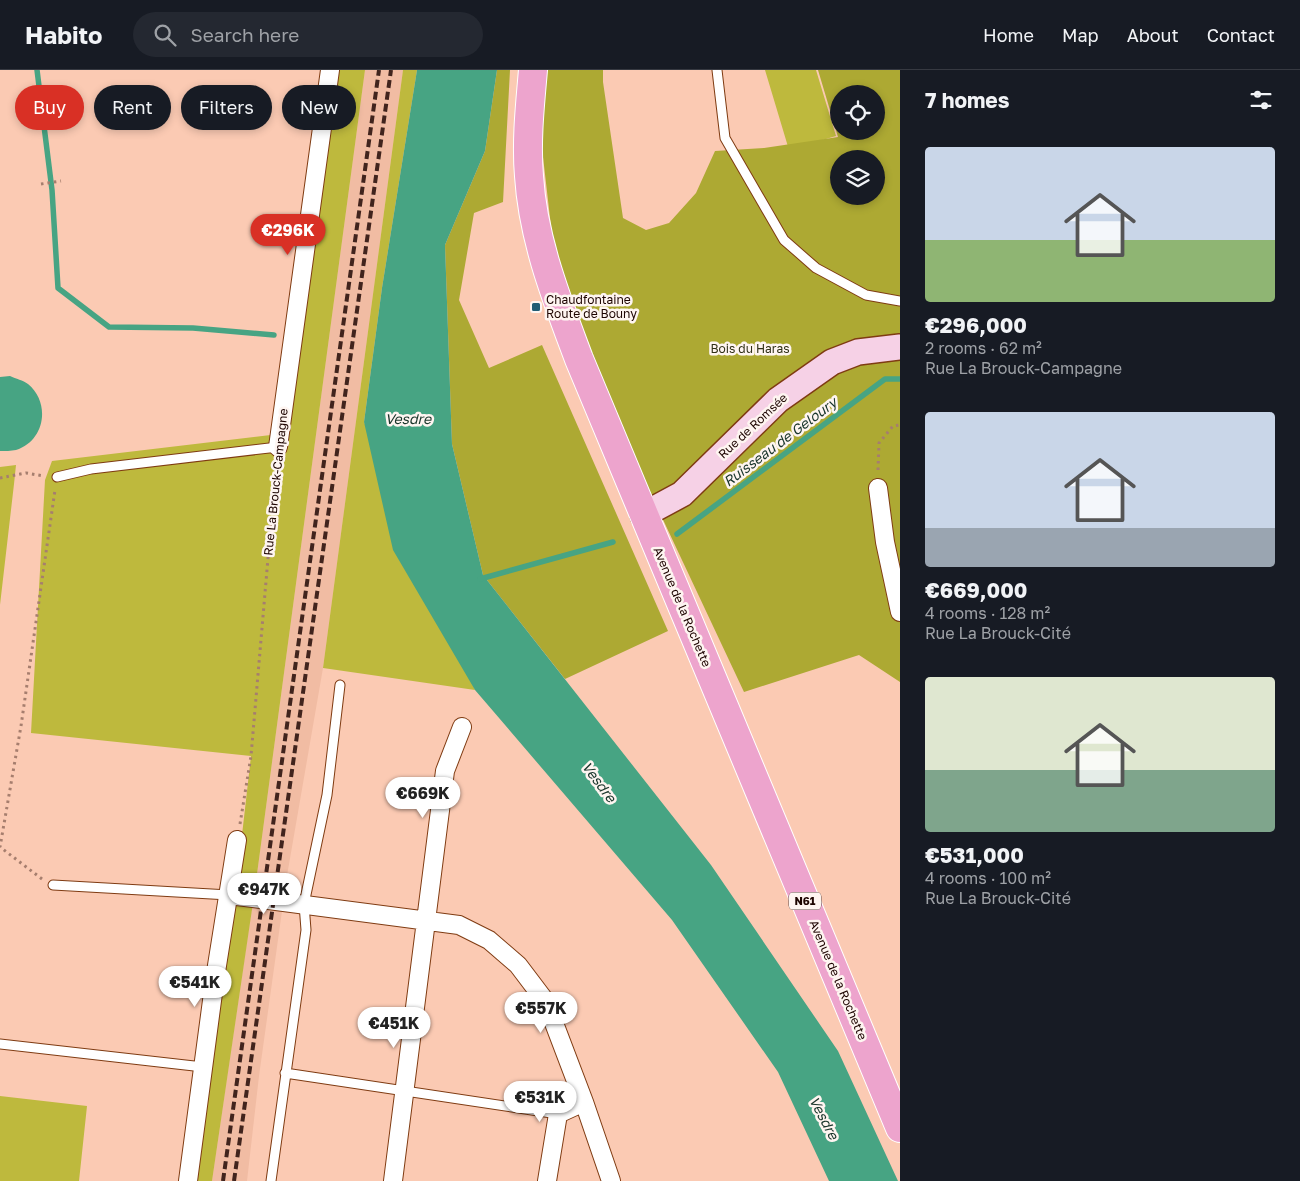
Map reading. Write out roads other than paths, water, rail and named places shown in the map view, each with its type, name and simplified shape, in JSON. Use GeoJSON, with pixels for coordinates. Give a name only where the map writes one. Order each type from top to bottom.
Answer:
{"type":"FeatureCollection","features":[{"type":"Feature","properties":{"kind":"main road","name":"Avenue de la Rochette"},"geometry":{"type":"LineString","coordinates":[[533,70],[528,129],[529,177],[535,219],[546,268],[579,359],[643,515],[899,1124]]}},
{"type":"Feature","properties":{"kind":"street","name":"Rue La Brouck-Campagne"},"geometry":{"type":"LineString","coordinates":[[278,447],[330,70]]}},
{"type":"Feature","properties":{"kind":"street","name":"Rue de Romsée"},"geometry":{"type":"LineString","coordinates":[[643,515],[682,494],[778,400],[832,362],[858,352],[900,346]]}},
{"type":"Feature","properties":{"kind":"street"},"geometry":{"type":"LineString","coordinates":[[878,488],[885,542],[900,612]]}},
{"type":"Feature","properties":{"kind":"street"},"geometry":{"type":"LineString","coordinates":[[393,1181],[446,771],[462,727]]}},
{"type":"Feature","properties":{"kind":"street"},"geometry":{"type":"LineString","coordinates":[[188,1181],[203,1066],[237,840]]}},
{"type":"Feature","properties":{"kind":"street"},"geometry":{"type":"LineString","coordinates":[[229,895],[459,925],[489,940],[518,964],[546,1002],[584,1102],[611,1181]]}},
{"type":"Feature","properties":{"kind":"street"},"geometry":{"type":"LineString","coordinates":[[547,1181],[558,1114],[584,1102]]}},
{"type":"Feature","properties":{"kind":"lane"},"geometry":{"type":"LineString","coordinates":[[718,70],[725,138],[784,240],[816,268],[866,295],[900,301]]}},
{"type":"Feature","properties":{"kind":"lane"},"geometry":{"type":"LineString","coordinates":[[57,478],[90,469],[278,447]]}},
{"type":"Feature","properties":{"kind":"lane"},"geometry":{"type":"LineString","coordinates":[[271,1181],[306,930],[304,904],[327,795],[340,686]]}},
{"type":"Feature","properties":{"kind":"lane"},"geometry":{"type":"LineString","coordinates":[[53,885],[229,895]]}},
{"type":"Feature","properties":{"kind":"lane"},"geometry":{"type":"LineString","coordinates":[[0,1044],[203,1066]]}},
{"type":"Feature","properties":{"kind":"lane"},"geometry":{"type":"LineString","coordinates":[[285,1074],[558,1114]]}},
{"type":"Feature","properties":{"kind":"water","name":"Vesdre"},"geometry":{"type":"Polygon","coordinates":[[[417,70],[497,70],[485,151],[445,245],[452,444],[483,575],[711,865],[838,1051],[898,1181],[829,1181],[778,1072],[672,920],[475,690],[393,550],[364,422],[382,288],[417,70]]]}},
{"type":"Feature","properties":{"kind":"water"},"geometry":{"type":"Polygon","coordinates":[[[10,376],[28,384],[35,392],[40,401],[41,421],[39,430],[26,445],[16,450],[0,451],[0,377],[10,376]]]}},
{"type":"Feature","properties":{"kind":"waterway"},"geometry":{"type":"LineString","coordinates":[[37,70],[52,190],[58,288],[109,327],[193,328],[274,335]]}},
{"type":"Feature","properties":{"kind":"waterway","name":"Ruisseau de Geloury"},"geometry":{"type":"LineString","coordinates":[[677,534],[885,379],[900,379]]}},
{"type":"Feature","properties":{"kind":"waterway","name":"Ruisseau de Geloury"},"geometry":{"type":"LineString","coordinates":[[480,579],[613,542]]}},
{"type":"Feature","properties":{"kind":"railway"},"geometry":{"type":"LineString","coordinates":[[223,1181],[379,70]]}},
{"type":"Feature","properties":{"kind":"railway"},"geometry":{"type":"LineString","coordinates":[[234,1181],[391,70]]}},
{"type":"Feature","properties":{"kind":"place","name":"Chaudfontaine Route de Bouny"},"geometry":{"type":"Point","coordinates":[536,307]}},
{"type":"Feature","properties":{"kind":"park label","name":"Bois du Haras"},"geometry":{"type":"Point","coordinates":[750,349]}}]}
